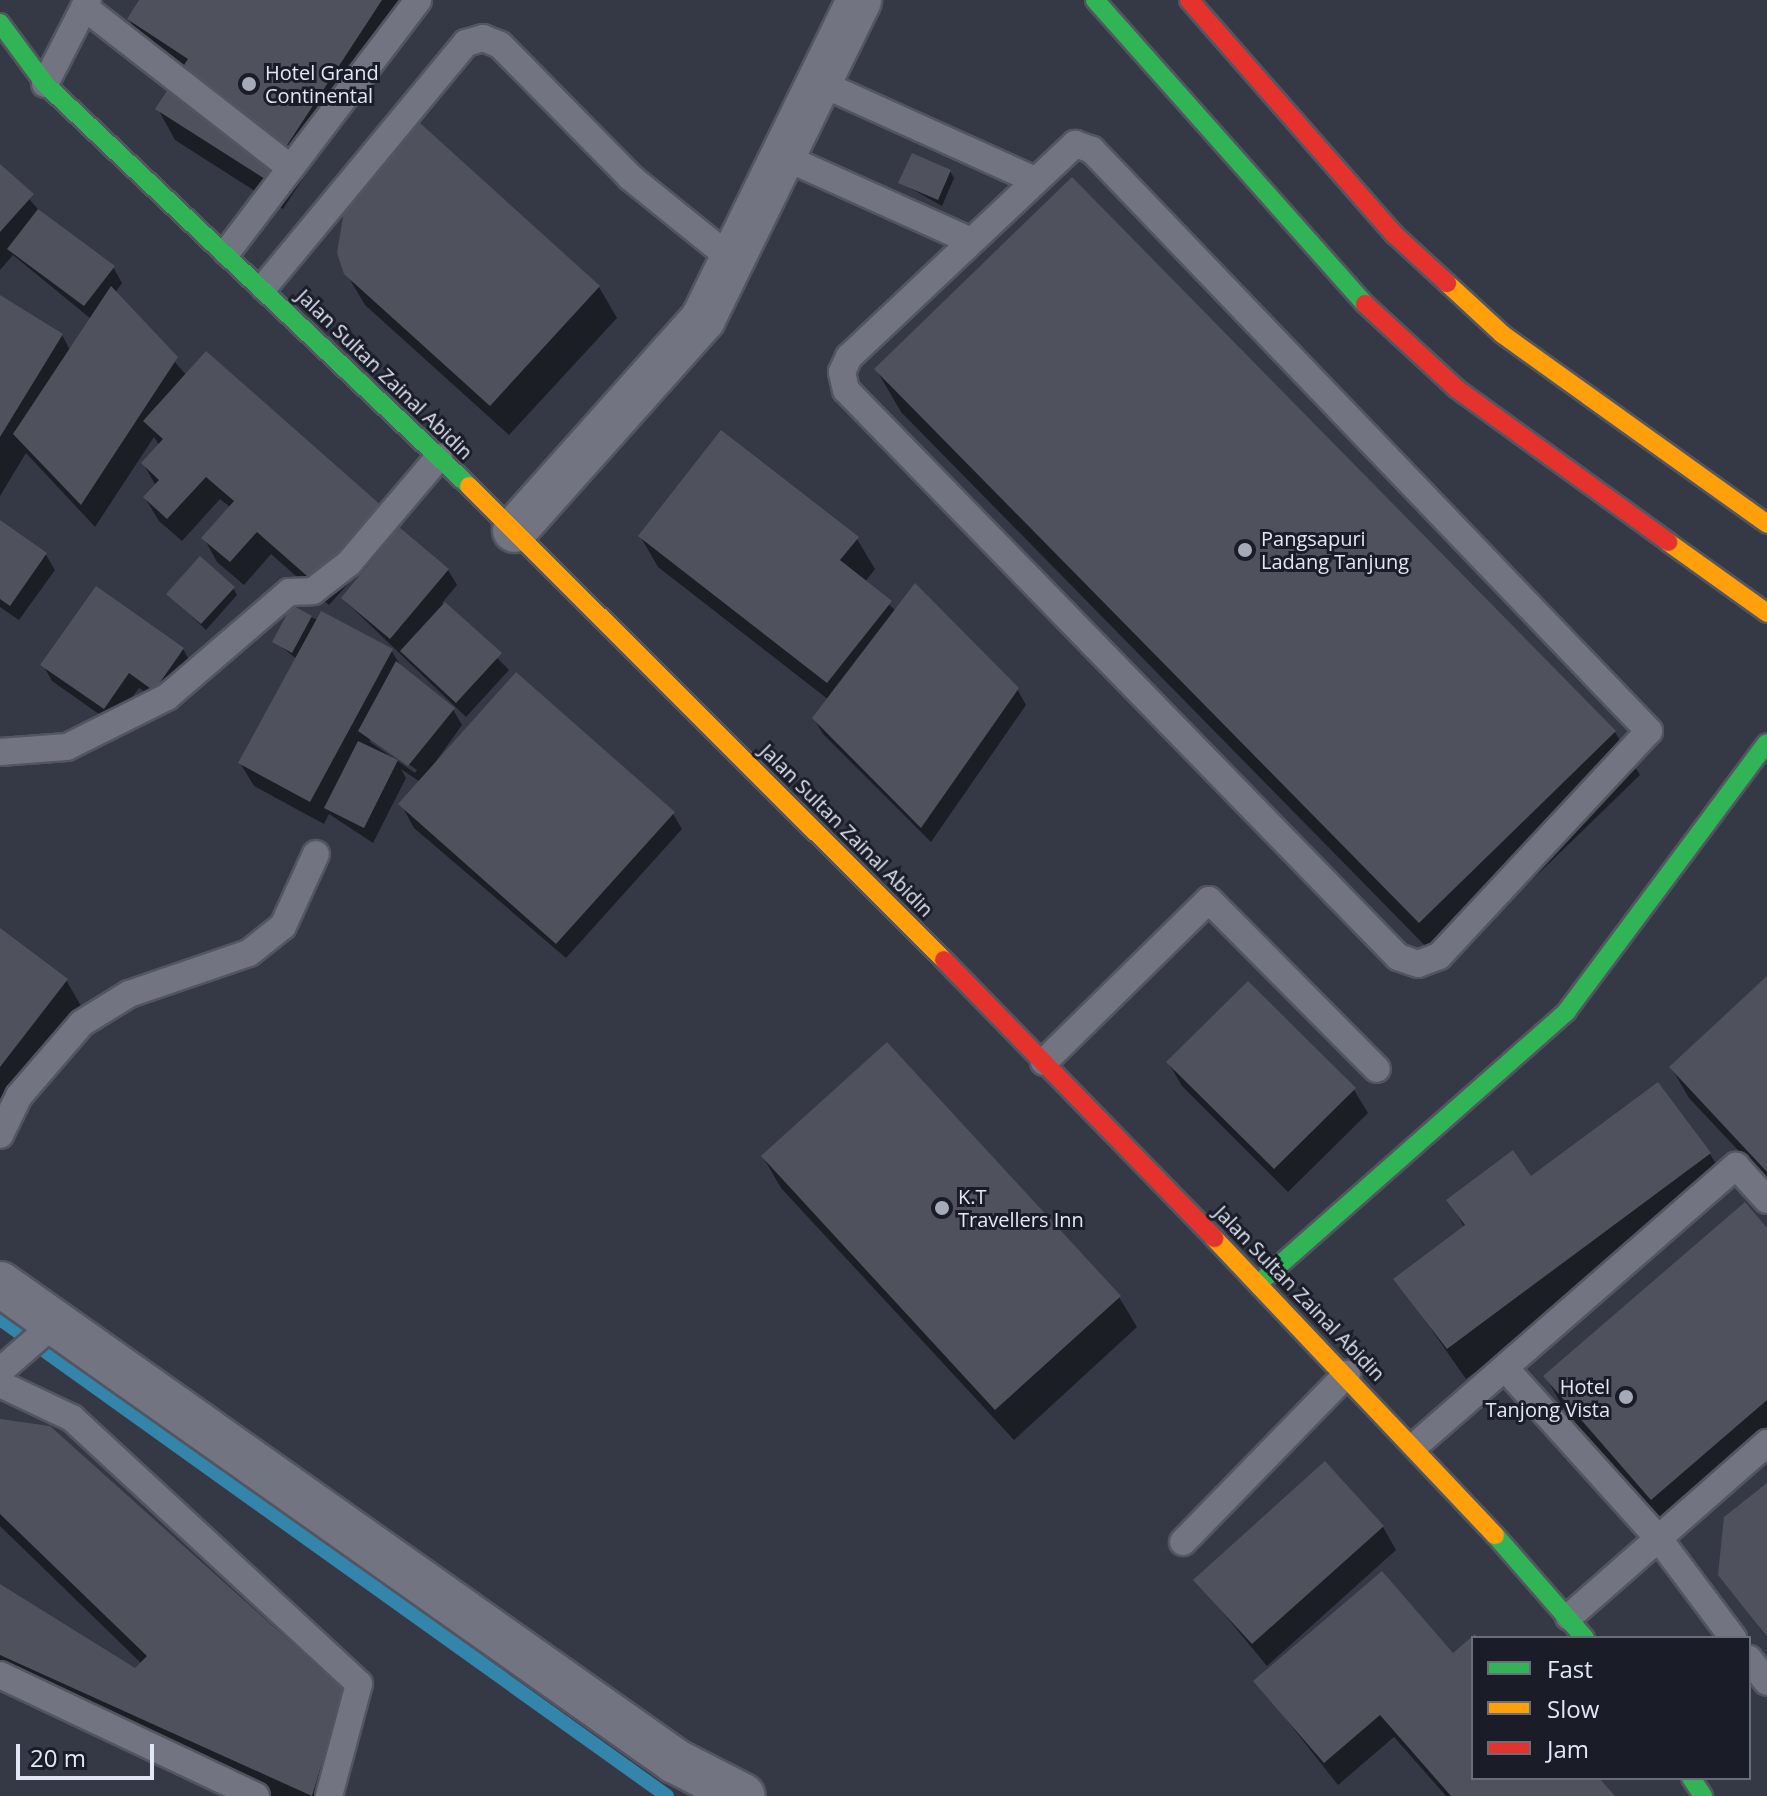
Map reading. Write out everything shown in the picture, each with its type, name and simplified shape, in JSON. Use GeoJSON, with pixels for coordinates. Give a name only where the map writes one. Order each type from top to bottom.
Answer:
{"type":"FeatureCollection","features":[{"type":"Feature","properties":{"kind":"street"},"geometry":{"type":"LineString","coordinates":[[515,530],[703,319],[859,0]]}},
{"type":"Feature","properties":{"kind":"street"},"geometry":{"type":"LineString","coordinates":[[1095,0],[1348,289],[1457,389],[1767,613]]}},
{"type":"Feature","properties":{"kind":"street"},"geometry":{"type":"LineString","coordinates":[[1189,0],[1395,235],[1502,334],[1767,524]]}},
{"type":"Feature","properties":{"kind":"street","name":"Jalan Sultan Zainal Abidin"},"geometry":{"type":"LineString","coordinates":[[0,23],[45,84],[264,287],[515,530],[1044,1062],[1416,1445],[1583,1636]]}},
{"type":"Feature","properties":{"kind":"street","name":"Jalan Sultan Zainal Abidin"},"geometry":{"type":"LineString","coordinates":[[0,61],[45,84]]}},
{"type":"Feature","properties":{"kind":"street"},"geometry":{"type":"LineString","coordinates":[[1259,1283],[1567,1011],[1767,743]]}},
{"type":"Feature","properties":{"kind":"street"},"geometry":{"type":"LineString","coordinates":[[0,1284],[40,1336],[675,1761],[743,1796]]}},
{"type":"Feature","properties":{"kind":"lane"},"geometry":{"type":"LineString","coordinates":[[227,252],[418,0]]}},
{"type":"Feature","properties":{"kind":"lane"},"geometry":{"type":"LineString","coordinates":[[45,84],[86,4],[291,168]]}},
{"type":"Feature","properties":{"kind":"lane"},"geometry":{"type":"LineString","coordinates":[[264,287],[466,43],[483,38],[500,45],[630,177],[733,260]]}},
{"type":"Feature","properties":{"kind":"lane"},"geometry":{"type":"LineString","coordinates":[[820,83],[1033,179]]}},
{"type":"Feature","properties":{"kind":"lane"},"geometry":{"type":"LineString","coordinates":[[1075,144],[1092,150],[1649,731],[1439,956],[1418,964],[1398,957],[846,390],[842,372],[849,357],[1033,179],[1060,151],[1075,144]]}},
{"type":"Feature","properties":{"kind":"lane"},"geometry":{"type":"LineString","coordinates":[[784,157],[969,240]]}},
{"type":"Feature","properties":{"kind":"lane"},"geometry":{"type":"LineString","coordinates":[[0,752],[67,747],[167,697],[289,592],[313,591],[349,563],[439,457]]}},
{"type":"Feature","properties":{"kind":"lane"},"geometry":{"type":"LineString","coordinates":[[0,1135],[19,1096],[82,1023],[129,994],[249,953],[283,926],[316,854]]}},
{"type":"Feature","properties":{"kind":"lane"},"geometry":{"type":"LineString","coordinates":[[1044,1062],[1209,900],[1377,1069]]}},
{"type":"Feature","properties":{"kind":"lane"},"geometry":{"type":"LineString","coordinates":[[1416,1445],[1736,1166],[1767,1200]]}},
{"type":"Feature","properties":{"kind":"lane"},"geometry":{"type":"LineString","coordinates":[[0,1371],[40,1336]]}},
{"type":"Feature","properties":{"kind":"lane"},"geometry":{"type":"LineString","coordinates":[[1505,1368],[1659,1539],[1732,1636]]}},
{"type":"Feature","properties":{"kind":"lane"},"geometry":{"type":"LineString","coordinates":[[1183,1542],[1347,1374]]}},
{"type":"Feature","properties":{"kind":"lane"},"geometry":{"type":"LineString","coordinates":[[0,1384],[72,1418],[359,1684],[329,1796]]}},
{"type":"Feature","properties":{"kind":"lane"},"geometry":{"type":"LineString","coordinates":[[1569,1617],[1767,1443]]}},
{"type":"Feature","properties":{"kind":"lane"},"geometry":{"type":"LineString","coordinates":[[1751,1662],[1767,1682]]}},
{"type":"Feature","properties":{"kind":"lane"},"geometry":{"type":"LineString","coordinates":[[0,1675],[256,1796]]}},
{"type":"Feature","properties":{"kind":"building","name":"Hotel Grand Continental"},"geometry":{"type":"Polygon","coordinates":[[[139,0],[382,0],[265,179],[155,109],[188,59],[127,19],[139,0]]]}},
{"type":"Feature","properties":{"kind":"building"},"geometry":{"type":"Polygon","coordinates":[[[420,123],[600,286],[490,406],[344,274],[337,253],[345,205],[420,123]]]}},
{"type":"Feature","properties":{"kind":"building"},"geometry":{"type":"Polygon","coordinates":[[[912,153],[951,170],[938,200],[898,183],[912,153]]]}},
{"type":"Feature","properties":{"kind":"building"},"geometry":{"type":"Polygon","coordinates":[[[0,164],[34,194],[0,232],[0,164]]]}},
{"type":"Feature","properties":{"kind":"building","name":"Pangsapuri Ladang Tanjung"},"geometry":{"type":"Polygon","coordinates":[[[1072,177],[1616,731],[1419,923],[874,369],[1072,177]]]}},
{"type":"Feature","properties":{"kind":"building"},"geometry":{"type":"Polygon","coordinates":[[[38,209],[115,266],[84,306],[7,249],[38,209]]]}},
{"type":"Feature","properties":{"kind":"building"},"geometry":{"type":"Polygon","coordinates":[[[111,286],[178,357],[81,505],[13,434],[111,286]]]}},
{"type":"Feature","properties":{"kind":"building"},"geometry":{"type":"Polygon","coordinates":[[[0,295],[63,334],[0,437],[0,295]]]}},
{"type":"Feature","properties":{"kind":"building"},"geometry":{"type":"Polygon","coordinates":[[[206,351],[383,507],[315,583],[257,532],[230,562],[201,538],[234,501],[206,477],[167,519],[143,497],[159,480],[141,463],[163,439],[143,421],[206,351]]]}},
{"type":"Feature","properties":{"kind":"building"},"geometry":{"type":"Polygon","coordinates":[[[721,430],[859,537],[840,560],[892,601],[827,683],[638,536],[721,430]]]}},
{"type":"Feature","properties":{"kind":"building"},"geometry":{"type":"Polygon","coordinates":[[[0,520],[47,553],[10,606],[0,599],[0,520]]]}},
{"type":"Feature","properties":{"kind":"building"},"geometry":{"type":"Polygon","coordinates":[[[399,527],[449,569],[390,639],[341,598],[399,527]]]}},
{"type":"Feature","properties":{"kind":"building"},"geometry":{"type":"Polygon","coordinates":[[[200,556],[235,587],[201,624],[166,594],[200,556]]]}},
{"type":"Feature","properties":{"kind":"building"},"geometry":{"type":"Polygon","coordinates":[[[915,583],[1019,688],[921,828],[812,718],[915,583]]]}},
{"type":"Feature","properties":{"kind":"building"},"geometry":{"type":"Polygon","coordinates":[[[96,586],[184,648],[154,691],[129,673],[104,709],[40,665],[96,586]]]}},
{"type":"Feature","properties":{"kind":"building"},"geometry":{"type":"Polygon","coordinates":[[[445,602],[502,653],[456,703],[400,651],[445,602]]]}},
{"type":"Feature","properties":{"kind":"building"},"geometry":{"type":"Polygon","coordinates":[[[292,605],[312,616],[292,653],[272,642],[292,605]]]}},
{"type":"Feature","properties":{"kind":"building"},"geometry":{"type":"Polygon","coordinates":[[[321,611],[393,649],[310,802],[238,763],[321,611]]]}},
{"type":"Feature","properties":{"kind":"building"},"geometry":{"type":"Polygon","coordinates":[[[396,661],[455,708],[408,766],[358,731],[396,661]]]}},
{"type":"Feature","properties":{"kind":"building"},"geometry":{"type":"Polygon","coordinates":[[[516,672],[675,812],[556,944],[398,804],[516,672]]]}},
{"type":"Feature","properties":{"kind":"building"},"geometry":{"type":"Polygon","coordinates":[[[358,741],[398,760],[364,828],[324,808],[358,741]]]}},
{"type":"Feature","properties":{"kind":"building"},"geometry":{"type":"Polygon","coordinates":[[[0,928],[68,979],[0,1067],[0,928]]]}},
{"type":"Feature","properties":{"kind":"building"},"geometry":{"type":"Polygon","coordinates":[[[1767,976],[1767,1172],[1669,1067],[1767,976]]]}},
{"type":"Feature","properties":{"kind":"building"},"geometry":{"type":"Polygon","coordinates":[[[1248,981],[1356,1088],[1274,1169],[1166,1062],[1248,981]]]}},
{"type":"Feature","properties":{"kind":"building"},"geometry":{"type":"Polygon","coordinates":[[[887,1042],[1121,1296],[995,1410],[761,1156],[887,1042]]]}},
{"type":"Feature","properties":{"kind":"building"},"geometry":{"type":"Polygon","coordinates":[[[1658,1082],[1711,1153],[1447,1349],[1393,1279],[1465,1225],[1446,1200],[1513,1150],[1531,1176],[1658,1082]]]}},
{"type":"Feature","properties":{"kind":"building"},"geometry":{"type":"Polygon","coordinates":[[[1745,1202],[1767,1228],[1767,1400],[1651,1500],[1543,1376],[1745,1202]]]}},
{"type":"Feature","properties":{"kind":"building"},"geometry":{"type":"Polygon","coordinates":[[[0,1419],[50,1426],[344,1690],[312,1796],[0,1655],[0,1584],[135,1668],[147,1656],[0,1514],[0,1419]]]}},
{"type":"Feature","properties":{"kind":"building"},"geometry":{"type":"Polygon","coordinates":[[[1325,1461],[1384,1526],[1252,1644],[1193,1580],[1325,1461]]]}},
{"type":"Feature","properties":{"kind":"building"},"geometry":{"type":"Polygon","coordinates":[[[1767,1483],[1767,1637],[1718,1575],[1724,1517],[1767,1483]]]}},
{"type":"Feature","properties":{"kind":"building"},"geometry":{"type":"Polygon","coordinates":[[[1382,1571],[1453,1653],[1471,1637],[1471,1780],[1601,1780],[1615,1796],[1451,1796],[1380,1715],[1324,1763],[1253,1681],[1382,1571]]]}},
{"type":"Feature","properties":{"kind":"waterway"},"geometry":{"type":"LineString","coordinates":[[0,1319],[667,1796]]}},
{"type":"Feature","properties":{"kind":"traffic: fast"},"geometry":{"type":"LineString","coordinates":[[1095,0],[1365,304]]}},
{"type":"Feature","properties":{"kind":"traffic: fast"},"geometry":{"type":"LineString","coordinates":[[0,23],[45,84],[469,486]]}},
{"type":"Feature","properties":{"kind":"traffic: fast"},"geometry":{"type":"LineString","coordinates":[[1259,1283],[1567,1011],[1767,743]]}},
{"type":"Feature","properties":{"kind":"traffic: fast"},"geometry":{"type":"LineString","coordinates":[[1495,1535],[1583,1636]]}},
{"type":"Feature","properties":{"kind":"traffic: fast"},"geometry":{"type":"LineString","coordinates":[[1692,1780],[1703,1796]]}},
{"type":"Feature","properties":{"kind":"traffic: slow"},"geometry":{"type":"LineString","coordinates":[[1447,283],[1502,334],[1767,524]]}},
{"type":"Feature","properties":{"kind":"traffic: slow"},"geometry":{"type":"LineString","coordinates":[[469,486],[944,960]]}},
{"type":"Feature","properties":{"kind":"traffic: slow"},"geometry":{"type":"LineString","coordinates":[[1668,542],[1767,613]]}},
{"type":"Feature","properties":{"kind":"traffic: slow"},"geometry":{"type":"LineString","coordinates":[[1214,1238],[1495,1535]]}},
{"type":"Feature","properties":{"kind":"traffic: jam"},"geometry":{"type":"LineString","coordinates":[[1189,0],[1395,235],[1447,283]]}},
{"type":"Feature","properties":{"kind":"traffic: jam"},"geometry":{"type":"LineString","coordinates":[[1365,304],[1457,389],[1668,542]]}},
{"type":"Feature","properties":{"kind":"traffic: jam"},"geometry":{"type":"LineString","coordinates":[[944,960],[1214,1238]]}},
{"type":"Feature","properties":{"kind":"place","name":"Hotel Grand Continental"},"geometry":{"type":"Point","coordinates":[249,84]}},
{"type":"Feature","properties":{"kind":"place","name":"Pangsapuri Ladang Tanjung"},"geometry":{"type":"Point","coordinates":[1245,550]}},
{"type":"Feature","properties":{"kind":"place","name":"K.T Travellers Inn"},"geometry":{"type":"Point","coordinates":[942,1208]}},
{"type":"Feature","properties":{"kind":"place","name":"Hotel Tanjong Vista"},"geometry":{"type":"Point","coordinates":[1626,1397]}}]}
